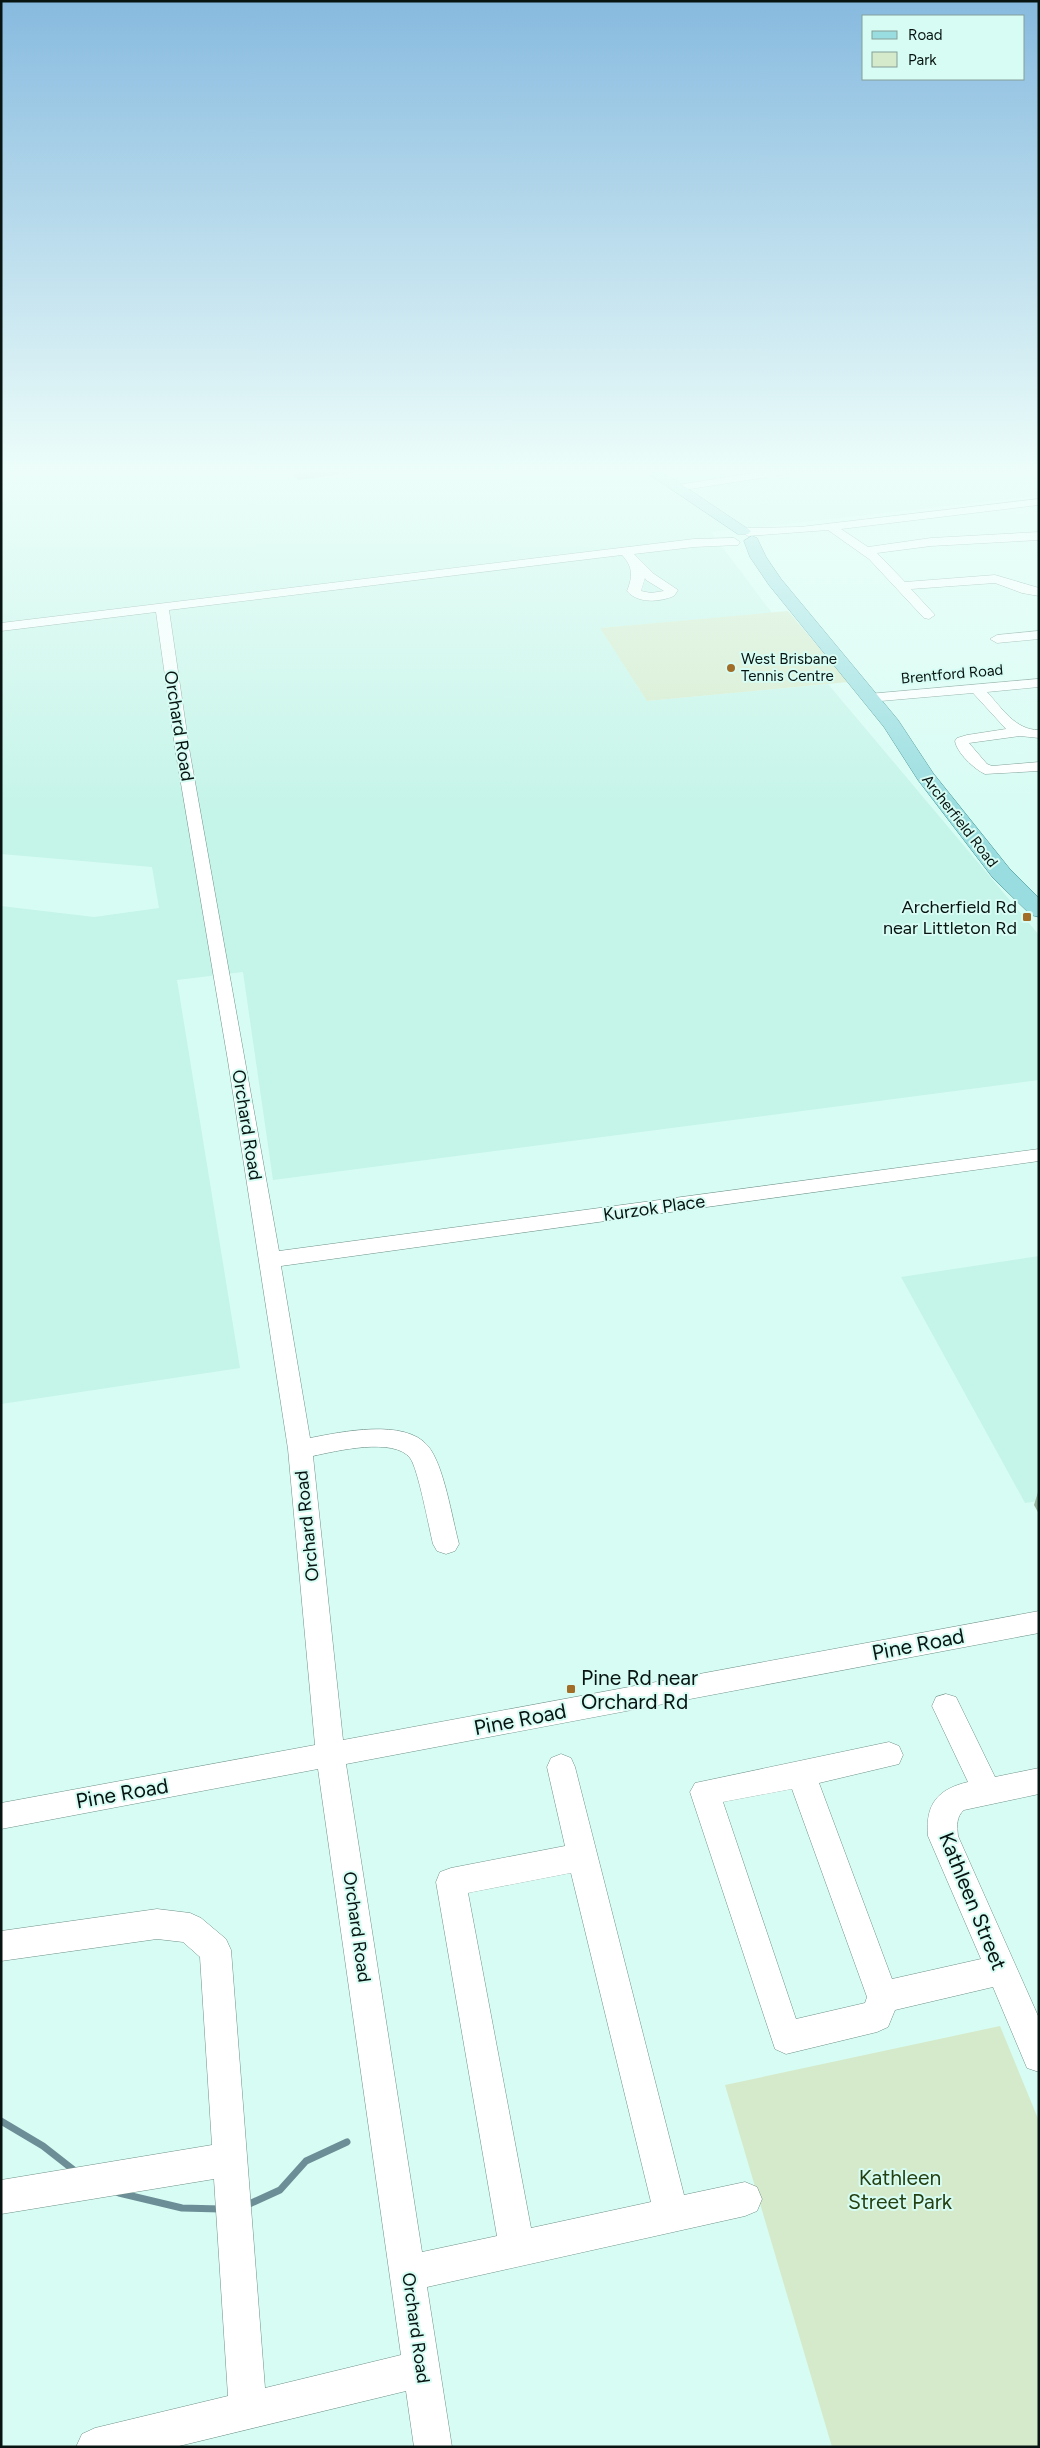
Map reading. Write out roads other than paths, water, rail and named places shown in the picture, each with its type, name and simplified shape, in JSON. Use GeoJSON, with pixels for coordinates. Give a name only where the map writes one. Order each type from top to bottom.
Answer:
{"type":"FeatureCollection","features":[{"type":"Feature","properties":{"kind":"main road","name":"Archerfield Road"},"geometry":{"type":"LineString","coordinates":[[777,584],[891,724],[924,776],[1001,873],[1039,910]]}},
{"type":"Feature","properties":{"kind":"main road","name":"Archerfield Road"},"geometry":{"type":"LineString","coordinates":[[891,724],[922,750],[1039,891]]}},
{"type":"Feature","properties":{"kind":"street"},"geometry":{"type":"LineString","coordinates":[[1,627],[182,612],[215,602],[361,584]]}},
{"type":"Feature","properties":{"kind":"street"},"geometry":{"type":"LineString","coordinates":[[902,586],[925,584]]}},
{"type":"Feature","properties":{"kind":"street"},"geometry":{"type":"LineString","coordinates":[[1010,584],[1019,590],[1039,592]]}},
{"type":"Feature","properties":{"kind":"street"},"geometry":{"type":"LineString","coordinates":[[902,586],[929,615]]}},
{"type":"Feature","properties":{"kind":"street","name":"Orchard Road"},"geometry":{"type":"LineString","coordinates":[[162,614],[183,754],[214,926],[300,1449],[330,1755],[433,2447]]}},
{"type":"Feature","properties":{"kind":"street"},"geometry":{"type":"LineString","coordinates":[[997,639],[1039,635]]}},
{"type":"Feature","properties":{"kind":"street","name":"Brentford Road"},"geometry":{"type":"LineString","coordinates":[[869,698],[1039,683]]}},
{"type":"Feature","properties":{"kind":"street"},"geometry":{"type":"LineString","coordinates":[[976,688],[1019,732]]}},
{"type":"Feature","properties":{"kind":"street"},"geometry":{"type":"LineString","coordinates":[[1039,734],[1019,732],[962,741],[962,744],[982,767],[990,771],[1039,766]]}},
{"type":"Feature","properties":{"kind":"street","name":"Kurzok Place"},"geometry":{"type":"LineString","coordinates":[[269,1260],[1039,1156]]}},
{"type":"Feature","properties":{"kind":"street"},"geometry":{"type":"LineString","coordinates":[[300,1449],[364,1439],[386,1438],[402,1441],[415,1448],[422,1456],[427,1468],[446,1544]]}},
{"type":"Feature","properties":{"kind":"street","name":"Pine Road"},"geometry":{"type":"LineString","coordinates":[[1,1816],[1039,1622]]}},
{"type":"Feature","properties":{"kind":"street"},"geometry":{"type":"LineString","coordinates":[[946,1706],[987,1791]]}},
{"type":"Feature","properties":{"kind":"street"},"geometry":{"type":"LineString","coordinates":[[801,1774],[883,1998],[877,2016],[786,2038],[705,1792],[889,1755]]}},
{"type":"Feature","properties":{"kind":"street"},"geometry":{"type":"LineString","coordinates":[[561,1767],[672,2215]]}},
{"type":"Feature","properties":{"kind":"street","name":"Kathleen Street"},"geometry":{"type":"LineString","coordinates":[[1039,1781],[956,1798],[948,1804],[941,1823],[943,1836],[1039,2056]]}},
{"type":"Feature","properties":{"kind":"street"},"geometry":{"type":"LineString","coordinates":[[517,2250],[451,1882],[582,1857]]}},
{"type":"Feature","properties":{"kind":"street"},"geometry":{"type":"LineString","coordinates":[[1,1946],[156,1924],[190,1928],[215,1950],[248,2410]]}},
{"type":"Feature","properties":{"kind":"street"},"geometry":{"type":"LineString","coordinates":[[883,1998],[1001,1970]]}},
{"type":"Feature","properties":{"kind":"street"},"geometry":{"type":"LineString","coordinates":[[1,2197],[230,2160]]}},
{"type":"Feature","properties":{"kind":"street"},"geometry":{"type":"LineString","coordinates":[[408,2273],[744,2199]]}},
{"type":"Feature","properties":{"kind":"street"},"geometry":{"type":"LineString","coordinates":[[95,2447],[421,2369]]}},
{"type":"Feature","properties":{"kind":"waterway"},"geometry":{"type":"LineString","coordinates":[[1,2121],[43,2146],[75,2171]]}},
{"type":"Feature","properties":{"kind":"waterway"},"geometry":{"type":"LineString","coordinates":[[247,2205],[280,2190],[306,2161],[347,2142]]}},
{"type":"Feature","properties":{"kind":"waterway"},"geometry":{"type":"LineString","coordinates":[[119,2193],[182,2208],[220,2209]]}},
{"type":"Feature","properties":{"kind":"place","name":"West Brisbane Tennis Centre"},"geometry":{"type":"Point","coordinates":[731,668]}},
{"type":"Feature","properties":{"kind":"place","name":"Archerfield Rd near Littleton Rd"},"geometry":{"type":"Point","coordinates":[1027,917]}},
{"type":"Feature","properties":{"kind":"place","name":"Pine Rd near Orchard Rd"},"geometry":{"type":"Point","coordinates":[571,1689]}},
{"type":"Feature","properties":{"kind":"park label","name":"Kathleen Street Park"},"geometry":{"type":"Point","coordinates":[900,2189]}}]}
